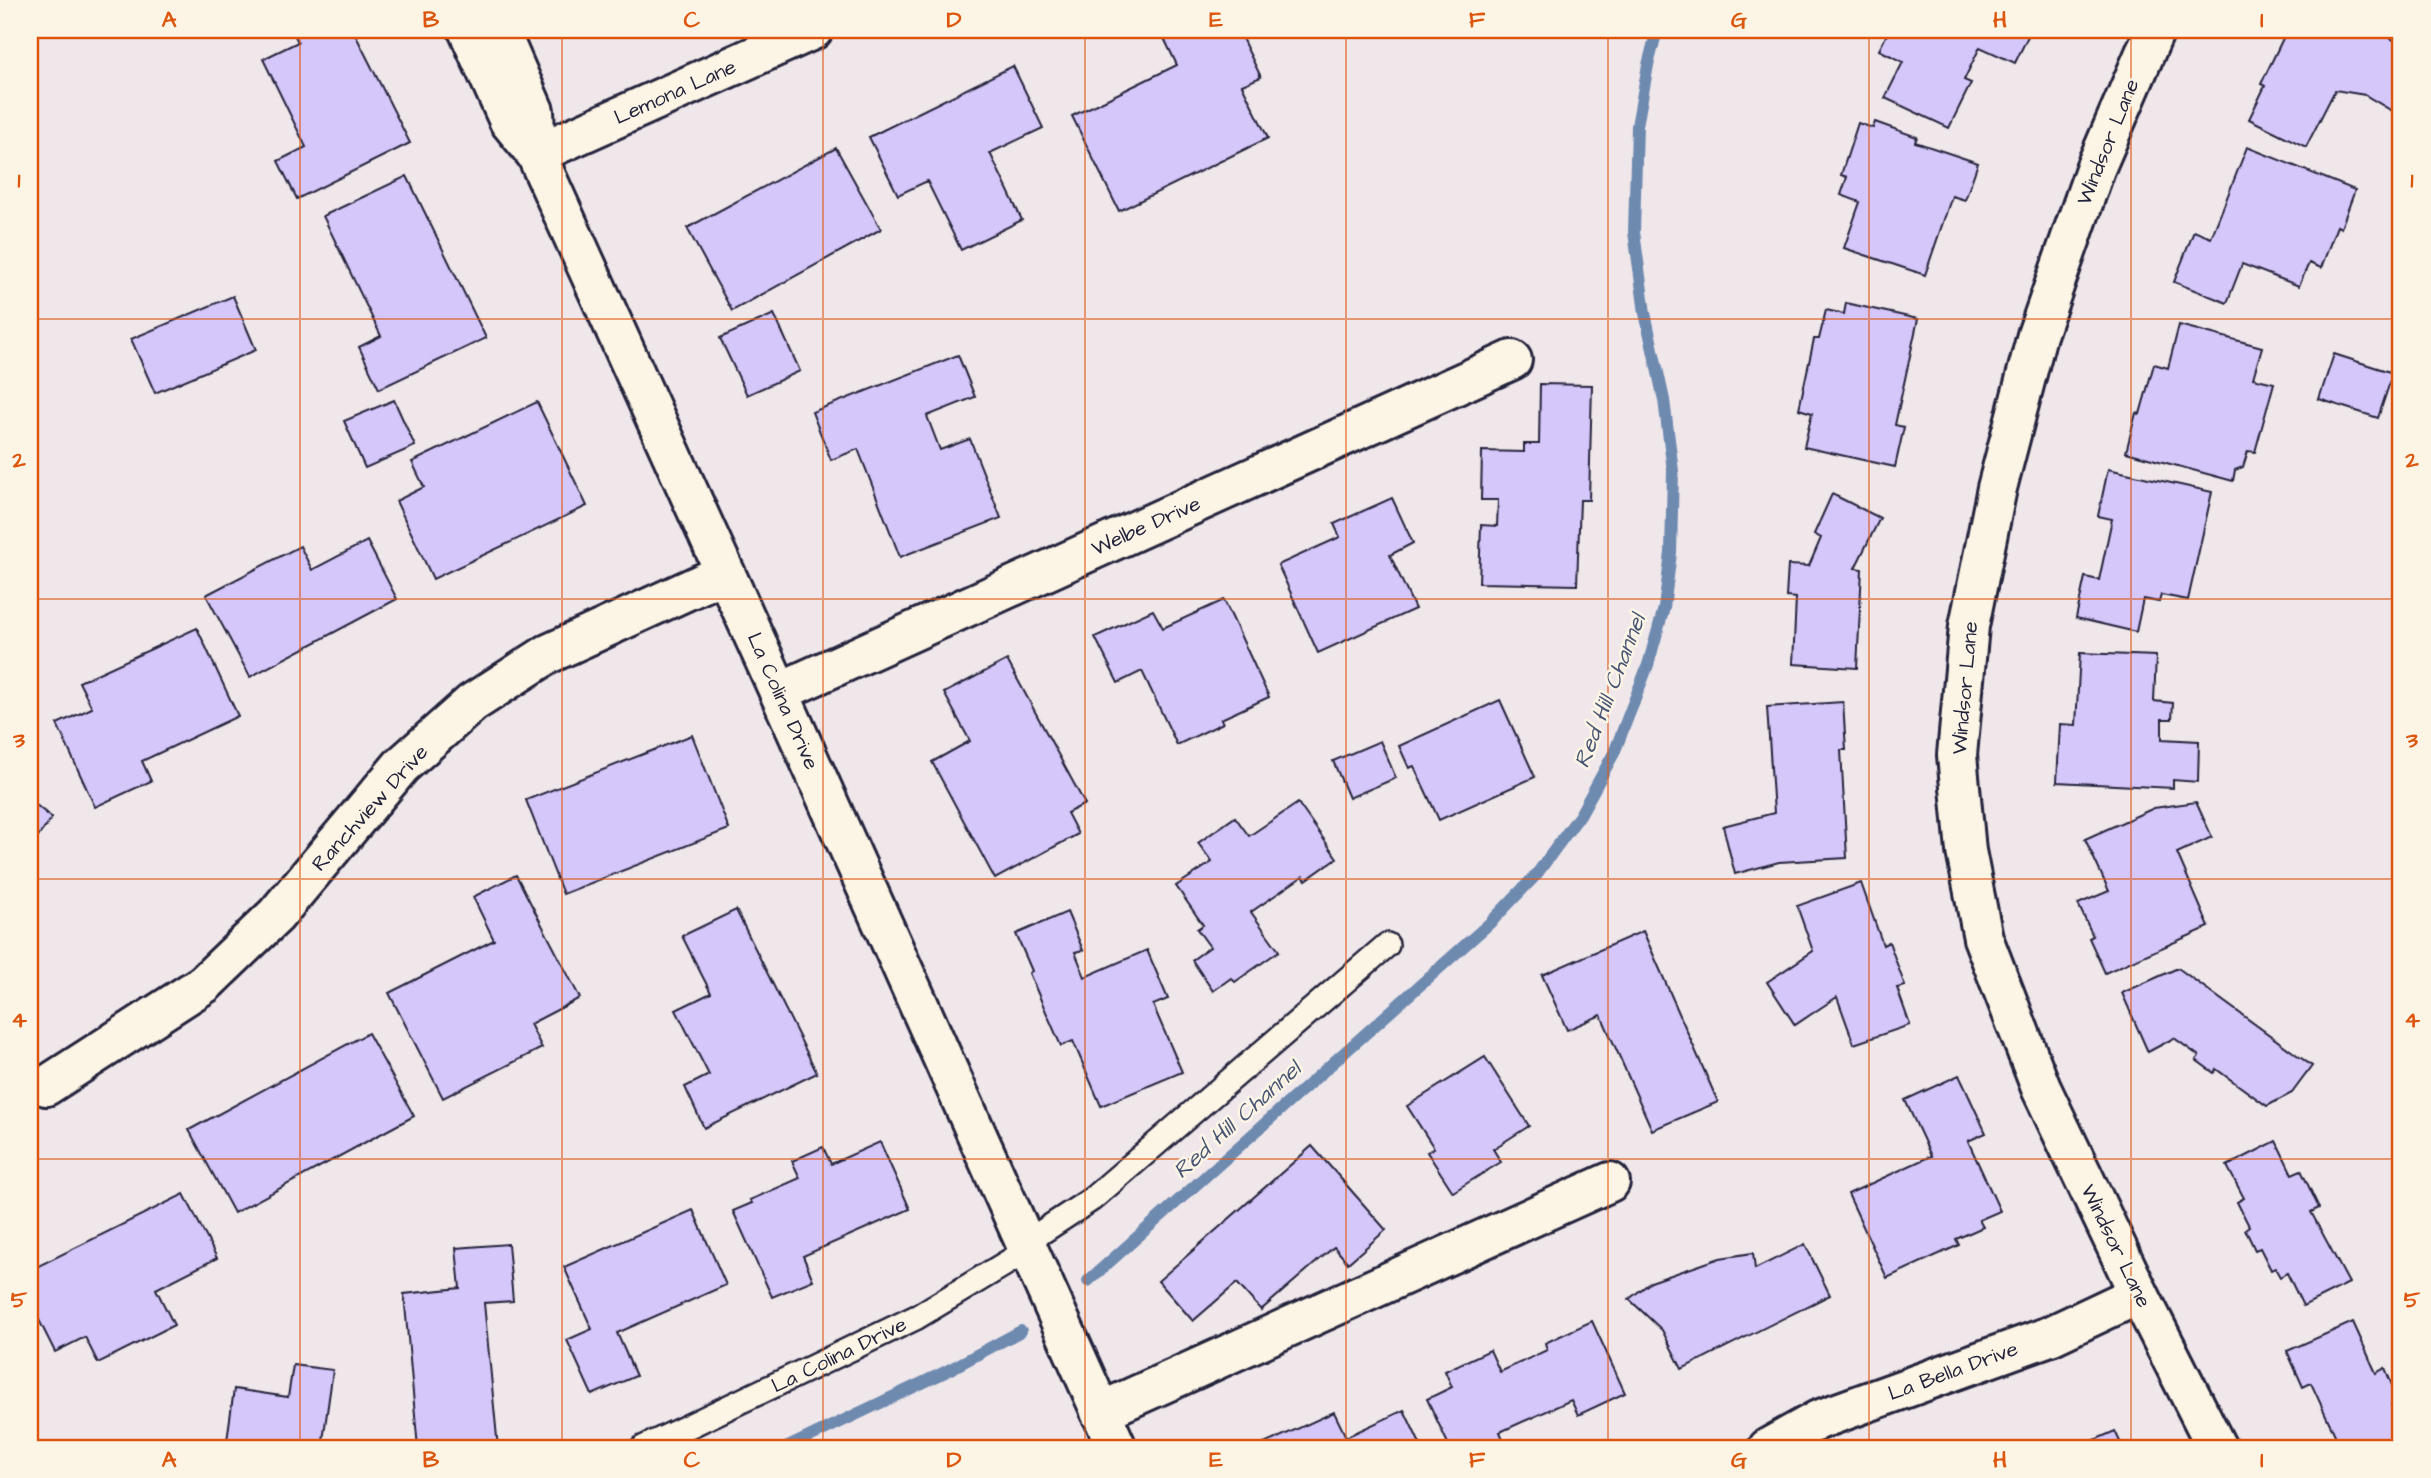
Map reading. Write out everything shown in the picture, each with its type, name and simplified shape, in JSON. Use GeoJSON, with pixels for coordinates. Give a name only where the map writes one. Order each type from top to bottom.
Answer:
{"type":"FeatureCollection","features":[{"type":"Feature","properties":{"kind":"street","name":"La Colina Drive"},"geometry":{"type":"LineString","coordinates":[[468,30],[509,121],[536,154],[1117,1448]]}},
{"type":"Feature","properties":{"kind":"street","name":"La Colina Drive"},"geometry":{"type":"LineString","coordinates":[[499,30],[534,111],[536,154]]}},
{"type":"Feature","properties":{"kind":"street","name":"Lemona Lane"},"geometry":{"type":"LineString","coordinates":[[536,154],[813,30]]}},
{"type":"Feature","properties":{"kind":"street","name":"Windsor Lane"},"geometry":{"type":"LineString","coordinates":[[2155,30],[2095,169],[2037,335],[1997,488],[1969,626],[1956,755],[1966,851],[1983,938],[2041,1088],[2139,1294],[2217,1448]]}},
{"type":"Feature","properties":{"kind":"street","name":"Welbe Drive"},"geometry":{"type":"LineString","coordinates":[[779,692],[1512,360]]}},
{"type":"Feature","properties":{"kind":"street","name":"Ranchview Drive"},"geometry":{"type":"LineString","coordinates":[[46,1086],[204,984],[276,915],[401,766],[472,703],[548,654],[725,573]]}},
{"type":"Feature","properties":{"kind":"street"},"geometry":{"type":"LineString","coordinates":[[1100,1412],[1610,1182]]}},
{"type":"Feature","properties":{"kind":"street","name":"La Bella Drive"},"geometry":{"type":"LineString","coordinates":[[1768,1448],[1818,1420],[2050,1336],[2139,1294]]}},
{"type":"Feature","properties":{"kind":"lane"},"geometry":{"type":"LineString","coordinates":[[1026,1246],[1092,1199],[1387,945]]}},
{"type":"Feature","properties":{"kind":"lane","name":"La Colina Drive"},"geometry":{"type":"LineString","coordinates":[[643,1448],[917,1317],[1026,1246]]}},
{"type":"Feature","properties":{"kind":"building"},"geometry":{"type":"Polygon","coordinates":[[[292,30],[353,30],[410,143],[297,199],[278,161],[306,147],[263,59],[298,42],[292,30]]]}},
{"type":"Feature","properties":{"kind":"building"},"geometry":{"type":"Polygon","coordinates":[[[1160,30],[1238,30],[1261,77],[1242,85],[1268,138],[1119,211],[1072,116],[1177,65],[1160,30]]]}},
{"type":"Feature","properties":{"kind":"building"},"geometry":{"type":"Polygon","coordinates":[[[1889,30],[2031,30],[2015,63],[1980,47],[1964,80],[1971,83],[1949,128],[1885,98],[1903,62],[1879,50],[1889,30]]]}},
{"type":"Feature","properties":{"kind":"building"},"geometry":{"type":"Polygon","coordinates":[[[2287,30],[2377,30],[2391,33],[2390,38],[2401,44],[2399,115],[2365,95],[2335,90],[2306,147],[2249,119],[2265,86],[2261,84],[2287,30]]]}},
{"type":"Feature","properties":{"kind":"building"},"geometry":{"type":"Polygon","coordinates":[[[1013,66],[1043,128],[990,153],[1022,220],[961,250],[927,181],[898,195],[869,137],[1013,66]]]}},
{"type":"Feature","properties":{"kind":"building"},"geometry":{"type":"Polygon","coordinates":[[[1875,122],[1917,137],[1915,142],[1978,163],[1965,200],[1952,196],[1925,275],[1844,248],[1860,202],[1841,195],[1847,177],[1841,175],[1858,123],[1873,128],[1875,122]]]}},
{"type":"Feature","properties":{"kind":"building"},"geometry":{"type":"Polygon","coordinates":[[[2247,147],[2355,190],[2341,228],[2337,226],[2321,268],[2309,263],[2299,286],[2242,264],[2227,303],[2174,282],[2194,231],[2211,238],[2247,147]]]}},
{"type":"Feature","properties":{"kind":"building"},"geometry":{"type":"Polygon","coordinates":[[[836,148],[881,229],[732,311],[687,228],[836,148]]]}},
{"type":"Feature","properties":{"kind":"building"},"geometry":{"type":"Polygon","coordinates":[[[407,176],[486,338],[379,389],[359,347],[381,336],[323,216],[407,176]]]}},
{"type":"Feature","properties":{"kind":"building"},"geometry":{"type":"Polygon","coordinates":[[[233,296],[256,350],[155,393],[131,339],[233,296]]]}},
{"type":"Feature","properties":{"kind":"building"},"geometry":{"type":"Polygon","coordinates":[[[1846,303],[1918,319],[1895,425],[1904,427],[1895,467],[1804,447],[1812,413],[1799,409],[1814,339],[1819,339],[1826,310],[1844,314],[1846,303]]]}},
{"type":"Feature","properties":{"kind":"building"},"geometry":{"type":"Polygon","coordinates":[[[774,314],[800,371],[747,395],[720,338],[774,314]]]}},
{"type":"Feature","properties":{"kind":"building"},"geometry":{"type":"Polygon","coordinates":[[[2179,325],[2262,347],[2253,378],[2274,383],[2255,452],[2248,451],[2243,467],[2235,470],[2233,481],[2126,452],[2136,413],[2140,414],[2154,364],[2168,368],[2179,325]]]}},
{"type":"Feature","properties":{"kind":"building"},"geometry":{"type":"Polygon","coordinates":[[[2334,354],[2393,373],[2378,418],[2319,399],[2334,354]]]}},
{"type":"Feature","properties":{"kind":"building"},"geometry":{"type":"Polygon","coordinates":[[[958,355],[975,397],[927,416],[940,450],[970,439],[1001,518],[900,557],[858,449],[831,460],[812,412],[958,355]]]}},
{"type":"Feature","properties":{"kind":"building"},"geometry":{"type":"Polygon","coordinates":[[[1540,384],[1592,385],[1589,500],[1580,500],[1577,585],[1479,583],[1481,525],[1497,526],[1498,500],[1481,500],[1482,451],[1524,452],[1524,444],[1539,444],[1540,384]]]}},
{"type":"Feature","properties":{"kind":"building"},"geometry":{"type":"Polygon","coordinates":[[[394,400],[415,446],[365,468],[344,421],[394,400]]]}},
{"type":"Feature","properties":{"kind":"building"},"geometry":{"type":"Polygon","coordinates":[[[537,402],[587,506],[433,579],[396,501],[424,487],[412,462],[537,402]]]}},
{"type":"Feature","properties":{"kind":"building"},"geometry":{"type":"Polygon","coordinates":[[[2108,469],[2212,492],[2188,600],[2161,595],[2159,602],[2143,599],[2136,632],[2076,618],[2085,577],[2099,580],[2112,519],[2098,516],[2108,469]]]}},
{"type":"Feature","properties":{"kind":"building"},"geometry":{"type":"Polygon","coordinates":[[[1832,494],[1880,518],[1855,568],[1862,569],[1857,668],[1793,664],[1796,598],[1786,597],[1788,565],[1809,566],[1821,538],[1814,534],[1832,494]]]}},
{"type":"Feature","properties":{"kind":"building"},"geometry":{"type":"Polygon","coordinates":[[[1392,498],[1413,543],[1390,555],[1415,609],[1318,653],[1278,565],[1340,537],[1334,524],[1392,498]]]}},
{"type":"Feature","properties":{"kind":"building"},"geometry":{"type":"Polygon","coordinates":[[[367,541],[397,599],[250,677],[206,595],[300,546],[312,570],[367,541]]]}},
{"type":"Feature","properties":{"kind":"building"},"geometry":{"type":"Polygon","coordinates":[[[1224,600],[1269,697],[1221,719],[1223,723],[1177,745],[1142,671],[1118,683],[1095,637],[1153,610],[1163,628],[1224,600]]]}},
{"type":"Feature","properties":{"kind":"building"},"geometry":{"type":"Polygon","coordinates":[[[197,628],[238,716],[142,761],[151,781],[95,807],[57,724],[92,708],[79,682],[197,628]]]}},
{"type":"Feature","properties":{"kind":"building"},"geometry":{"type":"Polygon","coordinates":[[[2080,653],[2156,656],[2154,701],[2173,703],[2172,719],[2162,719],[2162,739],[2199,741],[2198,782],[2173,780],[2173,788],[2057,782],[2060,724],[2076,725],[2080,653]]]}},
{"type":"Feature","properties":{"kind":"building"},"geometry":{"type":"Polygon","coordinates":[[[1007,660],[1085,804],[1067,813],[1078,834],[995,879],[932,762],[970,741],[944,693],[1007,660]]]}},
{"type":"Feature","properties":{"kind":"building"},"geometry":{"type":"Polygon","coordinates":[[[1500,700],[1535,777],[1439,820],[1414,766],[1409,768],[1399,746],[1500,700]]]}},
{"type":"Feature","properties":{"kind":"building"},"geometry":{"type":"Polygon","coordinates":[[[1843,702],[1846,750],[1841,750],[1847,858],[1779,862],[1735,874],[1723,826],[1774,813],[1767,707],[1843,702]]]}},
{"type":"Feature","properties":{"kind":"building"},"geometry":{"type":"Polygon","coordinates":[[[692,735],[729,829],[563,894],[526,800],[692,735]]]}},
{"type":"Feature","properties":{"kind":"building"},"geometry":{"type":"Polygon","coordinates":[[[1380,741],[1396,778],[1349,798],[1333,761],[1380,741]]]}},
{"type":"Feature","properties":{"kind":"building"},"geometry":{"type":"Polygon","coordinates":[[[30,800],[52,818],[30,847],[30,800]]]}},
{"type":"Feature","properties":{"kind":"building"},"geometry":{"type":"Polygon","coordinates":[[[2196,802],[2212,837],[2177,853],[2209,927],[2105,973],[2089,938],[2093,936],[2078,904],[2109,891],[2085,839],[2154,808],[2196,802]]]}},
{"type":"Feature","properties":{"kind":"building"},"geometry":{"type":"Polygon","coordinates":[[[1298,803],[1337,858],[1306,880],[1303,876],[1251,912],[1279,951],[1235,982],[1231,978],[1213,991],[1192,960],[1210,947],[1197,929],[1203,925],[1176,886],[1212,862],[1198,843],[1235,817],[1249,836],[1298,803]]]}},
{"type":"Feature","properties":{"kind":"building"},"geometry":{"type":"Polygon","coordinates":[[[516,875],[580,998],[530,1024],[542,1048],[443,1098],[389,993],[494,940],[473,897],[516,875]]]}},
{"type":"Feature","properties":{"kind":"building"},"geometry":{"type":"Polygon","coordinates":[[[1861,883],[1883,945],[1889,942],[1905,986],[1897,988],[1910,1025],[1854,1044],[1837,997],[1795,1025],[1767,982],[1813,951],[1797,906],[1861,883]]]}},
{"type":"Feature","properties":{"kind":"building"},"geometry":{"type":"Polygon","coordinates":[[[736,910],[817,1073],[704,1128],[685,1087],[709,1075],[676,1010],[711,993],[682,936],[736,910]]]}},
{"type":"Feature","properties":{"kind":"building"},"geometry":{"type":"Polygon","coordinates":[[[1067,912],[1083,950],[1075,952],[1085,977],[1147,950],[1168,999],[1153,1005],[1182,1072],[1101,1106],[1073,1041],[1061,1046],[1029,973],[1032,971],[1016,934],[1067,912]]]}},
{"type":"Feature","properties":{"kind":"building"},"geometry":{"type":"Polygon","coordinates":[[[1643,931],[1718,1102],[1652,1130],[1601,1015],[1567,1030],[1542,975],[1643,931]]]}},
{"type":"Feature","properties":{"kind":"building"},"geometry":{"type":"Polygon","coordinates":[[[2178,968],[2312,1066],[2292,1093],[2267,1106],[2216,1069],[2214,1073],[2196,1060],[2199,1056],[2174,1038],[2148,1052],[2122,993],[2178,968]]]}},
{"type":"Feature","properties":{"kind":"building"},"geometry":{"type":"Polygon","coordinates":[[[368,1033],[414,1116],[234,1213],[189,1130],[368,1033]]]}},
{"type":"Feature","properties":{"kind":"building"},"geometry":{"type":"Polygon","coordinates":[[[1485,1057],[1529,1126],[1493,1149],[1501,1162],[1453,1192],[1427,1152],[1434,1148],[1407,1106],[1485,1057]]]}},
{"type":"Feature","properties":{"kind":"building"},"geometry":{"type":"Polygon","coordinates":[[[1959,1075],[1986,1133],[1968,1141],[2000,1211],[1979,1220],[1983,1227],[1956,1239],[1959,1245],[1887,1278],[1848,1194],[1931,1156],[1905,1100],[1959,1075]]]}},
{"type":"Feature","properties":{"kind":"building"},"geometry":{"type":"Polygon","coordinates":[[[2276,1141],[2292,1174],[2301,1170],[2319,1208],[2311,1212],[2349,1283],[2303,1306],[2287,1273],[2280,1277],[2275,1268],[2271,1270],[2260,1248],[2255,1250],[2245,1229],[2249,1226],[2237,1202],[2244,1198],[2227,1166],[2276,1141]]]}},
{"type":"Feature","properties":{"kind":"building"},"geometry":{"type":"Polygon","coordinates":[[[880,1142],[910,1209],[803,1256],[813,1280],[772,1297],[733,1211],[752,1203],[750,1200],[800,1178],[792,1161],[823,1147],[831,1164],[880,1142]]]}},
{"type":"Feature","properties":{"kind":"building"},"geometry":{"type":"Polygon","coordinates":[[[1312,1146],[1386,1230],[1348,1263],[1334,1247],[1261,1310],[1237,1283],[1193,1321],[1158,1281],[1312,1146]]]}},
{"type":"Feature","properties":{"kind":"building"},"geometry":{"type":"Polygon","coordinates":[[[184,1194],[217,1258],[156,1289],[174,1325],[98,1363],[85,1337],[55,1352],[30,1302],[30,1270],[184,1194]]]}},
{"type":"Feature","properties":{"kind":"building"},"geometry":{"type":"Polygon","coordinates":[[[693,1210],[726,1285],[617,1333],[636,1376],[592,1395],[567,1340],[592,1329],[564,1267],[693,1210]]]}},
{"type":"Feature","properties":{"kind":"building"},"geometry":{"type":"Polygon","coordinates":[[[508,1244],[513,1301],[484,1303],[498,1448],[418,1448],[404,1294],[460,1288],[456,1248],[508,1244]]]}},
{"type":"Feature","properties":{"kind":"building"},"geometry":{"type":"Polygon","coordinates":[[[1805,1244],[1830,1295],[1682,1369],[1662,1330],[1629,1299],[1651,1282],[1720,1258],[1753,1253],[1755,1269],[1805,1244]]]}},
{"type":"Feature","properties":{"kind":"building"},"geometry":{"type":"Polygon","coordinates":[[[1592,1321],[1625,1393],[1578,1415],[1571,1400],[1500,1432],[1507,1448],[1450,1448],[1427,1399],[1452,1387],[1445,1371],[1490,1350],[1500,1372],[1547,1350],[1545,1343],[1592,1321]]]}},
{"type":"Feature","properties":{"kind":"building"},"geometry":{"type":"Polygon","coordinates":[[[2353,1322],[2376,1373],[2385,1368],[2399,1402],[2391,1405],[2401,1428],[2401,1448],[2341,1448],[2311,1383],[2303,1387],[2287,1351],[2353,1322]]]}},
{"type":"Feature","properties":{"kind":"building"},"geometry":{"type":"Polygon","coordinates":[[[293,1365],[333,1370],[322,1448],[226,1448],[234,1389],[288,1397],[293,1365]]]}},
{"type":"Feature","properties":{"kind":"building"},"geometry":{"type":"Polygon","coordinates":[[[1404,1410],[1422,1448],[1264,1448],[1262,1445],[1334,1412],[1346,1437],[1404,1410]]]}},
{"type":"Feature","properties":{"kind":"building"},"geometry":{"type":"Polygon","coordinates":[[[2115,1431],[2123,1448],[2076,1448],[2115,1431]]]}},
{"type":"Feature","properties":{"kind":"waterway","name":"Red Hill Channel"},"geometry":{"type":"LineString","coordinates":[[1088,1281],[1491,922],[1536,875],[1580,815],[1614,753],[1648,665],[1664,608],[1671,553],[1673,471],[1664,400],[1645,313],[1634,232],[1637,126],[1657,30]]}},
{"type":"Feature","properties":{"kind":"waterway","name":"Red Hill Channel"},"geometry":{"type":"LineString","coordinates":[[786,1448],[945,1372],[1021,1331]]}}]}
